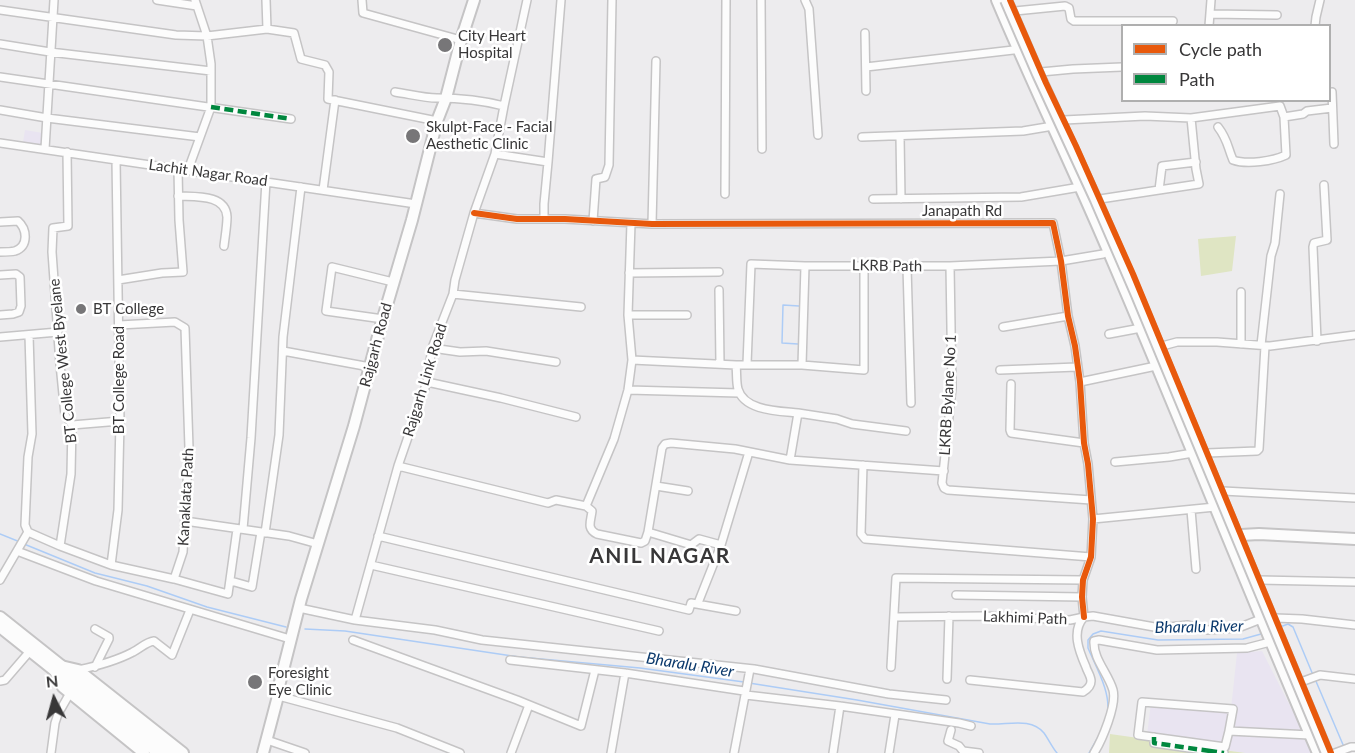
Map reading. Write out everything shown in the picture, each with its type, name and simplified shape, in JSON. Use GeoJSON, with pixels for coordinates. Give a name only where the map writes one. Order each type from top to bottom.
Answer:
{"type":"FeatureCollection","features":[{"type":"Feature","properties":{"kind":"main road","name":"Rajgarh Road"},"geometry":{"type":"LineString","coordinates":[[263,753],[299,608],[354,426],[437,121],[446,98],[474,0]]}},
{"type":"Feature","properties":{"kind":"main road"},"geometry":{"type":"LineString","coordinates":[[999,0],[1018,50],[1109,252],[1270,641],[1320,753]]}},
{"type":"Feature","properties":{"kind":"main road"},"geometry":{"type":"LineString","coordinates":[[999,0],[1099,219],[1320,753]]}},
{"type":"Feature","properties":{"kind":"main road"},"geometry":{"type":"LineString","coordinates":[[1011,4],[1163,346],[1283,639],[1306,680],[1340,751]]}},
{"type":"Feature","properties":{"kind":"main road"},"geometry":{"type":"LineString","coordinates":[[1011,4],[1038,74],[1340,751]]}},
{"type":"Feature","properties":{"kind":"main road"},"geometry":{"type":"LineString","coordinates":[[1241,535],[1355,539]]}},
{"type":"Feature","properties":{"kind":"main road"},"geometry":{"type":"LineString","coordinates":[[0,617],[58,669],[171,753]]}},
{"type":"Feature","properties":{"kind":"main road"},"geometry":{"type":"LineString","coordinates":[[0,627],[30,651],[58,669]]}},
{"type":"Feature","properties":{"kind":"main road"},"geometry":{"type":"LineString","coordinates":[[72,680],[144,753]]}},
{"type":"Feature","properties":{"kind":"main road"},"geometry":{"type":"LineString","coordinates":[[72,680],[158,753]]}},
{"type":"Feature","properties":{"kind":"main road"},"geometry":{"type":"LineString","coordinates":[[72,680],[183,753]]}},
{"type":"Feature","properties":{"kind":"main road","name":"Rajgarh Road"},"geometry":{"type":"LineString","coordinates":[[258,753],[277,694]]}},
{"type":"Feature","properties":{"kind":"street"},"geometry":{"type":"LineString","coordinates":[[45,149],[54,0]]}},
{"type":"Feature","properties":{"kind":"street"},"geometry":{"type":"LineString","coordinates":[[157,0],[196,3],[207,36],[212,64],[211,107],[188,170]]}},
{"type":"Feature","properties":{"kind":"street"},"geometry":{"type":"LineString","coordinates":[[266,0],[267,29]]}},
{"type":"Feature","properties":{"kind":"street"},"geometry":{"type":"LineString","coordinates":[[362,0],[363,13],[461,40]]}},
{"type":"Feature","properties":{"kind":"street","name":"Rajgarh Link Road"},"geometry":{"type":"LineString","coordinates":[[355,620],[398,466],[427,382],[432,348],[453,294],[474,213],[495,154],[527,0]]}},
{"type":"Feature","properties":{"kind":"street"},"geometry":{"type":"LineString","coordinates":[[544,219],[561,0]]}},
{"type":"Feature","properties":{"kind":"street"},"geometry":{"type":"LineString","coordinates":[[593,221],[596,179],[605,177],[609,165],[612,0]]}},
{"type":"Feature","properties":{"kind":"street"},"geometry":{"type":"LineString","coordinates":[[725,194],[726,0]]}},
{"type":"Feature","properties":{"kind":"street"},"geometry":{"type":"LineString","coordinates":[[762,0],[762,149]]}},
{"type":"Feature","properties":{"kind":"street"},"geometry":{"type":"LineString","coordinates":[[805,0],[809,9],[818,135]]}},
{"type":"Feature","properties":{"kind":"street"},"geometry":{"type":"LineString","coordinates":[[1209,24],[1211,0]]}},
{"type":"Feature","properties":{"kind":"street"},"geometry":{"type":"LineString","coordinates":[[1315,24],[1320,0]]}},
{"type":"Feature","properties":{"kind":"street"},"geometry":{"type":"LineString","coordinates":[[1011,4],[1065,6],[1069,8],[1071,20],[1074,21],[1173,21]]}},
{"type":"Feature","properties":{"kind":"street"},"geometry":{"type":"LineString","coordinates":[[0,10],[176,35],[207,36],[267,29],[294,33],[301,59],[325,65],[329,72],[328,99],[437,121]]}},
{"type":"Feature","properties":{"kind":"street"},"geometry":{"type":"LineString","coordinates":[[1210,14],[1277,15]]}},
{"type":"Feature","properties":{"kind":"street"},"geometry":{"type":"LineString","coordinates":[[865,33],[866,91]]}},
{"type":"Feature","properties":{"kind":"street"},"geometry":{"type":"LineString","coordinates":[[0,44],[211,71]]}},
{"type":"Feature","properties":{"kind":"street"},"geometry":{"type":"LineString","coordinates":[[866,67],[1031,48]]}},
{"type":"Feature","properties":{"kind":"street"},"geometry":{"type":"LineString","coordinates":[[652,224],[656,61]]}},
{"type":"Feature","properties":{"kind":"street"},"geometry":{"type":"LineString","coordinates":[[1041,72],[1121,67]]}},
{"type":"Feature","properties":{"kind":"street"},"geometry":{"type":"LineString","coordinates":[[0,77],[291,119]]}},
{"type":"Feature","properties":{"kind":"street"},"geometry":{"type":"LineString","coordinates":[[395,92],[483,101],[504,106]]}},
{"type":"Feature","properties":{"kind":"street"},"geometry":{"type":"LineString","coordinates":[[1332,92],[1334,144]]}},
{"type":"Feature","properties":{"kind":"street"},"geometry":{"type":"LineString","coordinates":[[323,190],[335,100]]}},
{"type":"Feature","properties":{"kind":"street"},"geometry":{"type":"LineString","coordinates":[[1064,120],[1145,116],[1191,118],[1280,106],[1284,117],[1286,155],[1277,159],[1241,163],[1233,160],[1227,138],[1218,127]]}},
{"type":"Feature","properties":{"kind":"street"},"geometry":{"type":"LineString","coordinates":[[1284,117],[1332,108]]}},
{"type":"Feature","properties":{"kind":"street"},"geometry":{"type":"LineString","coordinates":[[0,110],[200,137]]}},
{"type":"Feature","properties":{"kind":"street"},"geometry":{"type":"LineString","coordinates":[[1100,200],[1199,184],[1191,118]]}},
{"type":"Feature","properties":{"kind":"street"},"geometry":{"type":"LineString","coordinates":[[862,137],[1023,131],[1053,126]]}},
{"type":"Feature","properties":{"kind":"street"},"geometry":{"type":"LineString","coordinates":[[900,136],[902,199]]}},
{"type":"Feature","properties":{"kind":"street","name":"Lachit Nagar Road"},"geometry":{"type":"LineString","coordinates":[[0,143],[416,204]]}},
{"type":"Feature","properties":{"kind":"street","name":"BT College West Byelane"},"geometry":{"type":"LineString","coordinates":[[60,546],[71,474],[72,425],[65,415],[52,252],[53,228],[68,226],[67,152]]}},
{"type":"Feature","properties":{"kind":"street"},"geometry":{"type":"LineString","coordinates":[[495,154],[548,162]]}},
{"type":"Feature","properties":{"kind":"street","name":"BT College Road"},"geometry":{"type":"LineString","coordinates":[[111,565],[118,510],[120,421],[116,160]]}},
{"type":"Feature","properties":{"kind":"street"},"geometry":{"type":"LineString","coordinates":[[1159,190],[1162,166],[1196,162]]}},
{"type":"Feature","properties":{"kind":"street"},"geometry":{"type":"LineString","coordinates":[[118,280],[183,272],[178,169]]}},
{"type":"Feature","properties":{"kind":"street"},"geometry":{"type":"LineString","coordinates":[[29,334],[32,434],[28,457],[25,525],[28,532],[111,565],[228,594],[240,529],[251,438],[266,182]]}},
{"type":"Feature","properties":{"kind":"street"},"geometry":{"type":"LineString","coordinates":[[1317,341],[1313,247],[1314,243],[1325,241],[1328,238],[1324,184]]}},
{"type":"Feature","properties":{"kind":"street"},"geometry":{"type":"LineString","coordinates":[[231,581],[252,586],[263,532],[279,435],[283,351],[301,187]]}},
{"type":"Feature","properties":{"kind":"street"},"geometry":{"type":"LineString","coordinates":[[873,200],[1021,197],[1080,187]]}},
{"type":"Feature","properties":{"kind":"street"},"geometry":{"type":"LineString","coordinates":[[1207,453],[1257,451],[1259,449],[1263,346],[1271,256],[1275,243],[1280,194]]}},
{"type":"Feature","properties":{"kind":"street"},"geometry":{"type":"LineString","coordinates":[[178,196],[203,197],[219,201],[226,208],[224,246]]}},
{"type":"Feature","properties":{"kind":"street","name":"Janapath Rd"},"geometry":{"type":"LineString","coordinates":[[474,213],[518,219],[652,224],[1053,223],[1080,382],[1093,519],[1091,557],[1083,580],[1084,617],[1078,624],[1077,638],[1091,681],[1090,687],[1083,692],[970,680]]}},
{"type":"Feature","properties":{"kind":"street"},"geometry":{"type":"LineString","coordinates":[[0,222],[18,221],[24,227],[26,234],[21,248],[14,252],[0,252]]}},
{"type":"Feature","properties":{"kind":"street"},"geometry":{"type":"LineString","coordinates":[[586,506],[614,439],[628,390],[632,360],[628,315],[631,223]]}},
{"type":"Feature","properties":{"kind":"street","name":"LKRB Path"},"geometry":{"type":"LineString","coordinates":[[747,364],[751,264],[950,266],[1061,261],[1121,248]]}},
{"type":"Feature","properties":{"kind":"street"},"geometry":{"type":"LineString","coordinates":[[632,360],[736,365],[802,365],[864,370],[864,265]]}},
{"type":"Feature","properties":{"kind":"street"},"geometry":{"type":"LineString","coordinates":[[802,365],[805,266]]}},
{"type":"Feature","properties":{"kind":"street","name":"LKRB Bylane No 1"},"geometry":{"type":"LineString","coordinates":[[950,266],[952,388],[942,483],[944,488],[1091,500]]}},
{"type":"Feature","properties":{"kind":"street"},"geometry":{"type":"LineString","coordinates":[[383,319],[326,311],[332,267],[393,282]]}},
{"type":"Feature","properties":{"kind":"street"},"geometry":{"type":"LineString","coordinates":[[907,267],[911,403]]}},
{"type":"Feature","properties":{"kind":"street"},"geometry":{"type":"LineString","coordinates":[[629,273],[719,272]]}},
{"type":"Feature","properties":{"kind":"street"},"geometry":{"type":"LineString","coordinates":[[0,276],[16,274],[20,277],[21,306],[19,312],[0,315],[0,305]]}},
{"type":"Feature","properties":{"kind":"street"},"geometry":{"type":"LineString","coordinates":[[719,290],[720,364]]}},
{"type":"Feature","properties":{"kind":"street"},"geometry":{"type":"LineString","coordinates":[[1241,292],[1241,344]]}},
{"type":"Feature","properties":{"kind":"street"},"geometry":{"type":"LineString","coordinates":[[453,294],[581,307]]}},
{"type":"Feature","properties":{"kind":"street"},"geometry":{"type":"LineString","coordinates":[[628,315],[687,315]]}},
{"type":"Feature","properties":{"kind":"street"},"geometry":{"type":"LineString","coordinates":[[1003,327],[1068,316]]}},
{"type":"Feature","properties":{"kind":"street","name":"Kanaklata Path"},"geometry":{"type":"LineString","coordinates":[[119,325],[175,322],[185,328],[189,448],[183,552],[174,579]]}},
{"type":"Feature","properties":{"kind":"street"},"geometry":{"type":"LineString","coordinates":[[1109,334],[1141,328]]}},
{"type":"Feature","properties":{"kind":"street"},"geometry":{"type":"LineString","coordinates":[[0,338],[58,332]]}},
{"type":"Feature","properties":{"kind":"street"},"geometry":{"type":"LineString","coordinates":[[1150,350],[1177,342],[1217,342],[1263,346],[1355,335]]}},
{"type":"Feature","properties":{"kind":"street"},"geometry":{"type":"LineString","coordinates":[[432,348],[460,352],[486,351],[556,362]]}},
{"type":"Feature","properties":{"kind":"street"},"geometry":{"type":"LineString","coordinates":[[283,351],[370,367]]}},
{"type":"Feature","properties":{"kind":"street"},"geometry":{"type":"LineString","coordinates":[[736,365],[739,393],[749,404],[756,407],[906,431]]}},
{"type":"Feature","properties":{"kind":"street"},"geometry":{"type":"LineString","coordinates":[[1080,382],[1156,366]]}},
{"type":"Feature","properties":{"kind":"street"},"geometry":{"type":"LineString","coordinates":[[1000,370],[1077,368]]}},
{"type":"Feature","properties":{"kind":"street"},"geometry":{"type":"LineString","coordinates":[[427,382],[576,417]]}},
{"type":"Feature","properties":{"kind":"street"},"geometry":{"type":"LineString","coordinates":[[1011,384],[1011,433],[1084,443]]}},
{"type":"Feature","properties":{"kind":"street"},"geometry":{"type":"LineString","coordinates":[[628,390],[739,393]]}},
{"type":"Feature","properties":{"kind":"street"},"geometry":{"type":"LineString","coordinates":[[790,460],[798,413]]}},
{"type":"Feature","properties":{"kind":"street"},"geometry":{"type":"LineString","coordinates":[[72,425],[120,421]]}},
{"type":"Feature","properties":{"kind":"street"},"geometry":{"type":"LineString","coordinates":[[398,466],[548,503],[556,500],[586,506],[592,511],[589,528],[591,531],[641,543],[645,542],[648,532],[662,448],[670,442],[749,452],[790,460],[944,471]]}},
{"type":"Feature","properties":{"kind":"street"},"geometry":{"type":"LineString","coordinates":[[698,603],[721,545],[749,452]]}},
{"type":"Feature","properties":{"kind":"street"},"geometry":{"type":"LineString","coordinates":[[1115,462],[1193,453]]}},
{"type":"Feature","properties":{"kind":"street"},"geometry":{"type":"LineString","coordinates":[[863,465],[861,534],[865,539],[1091,557]]}},
{"type":"Feature","properties":{"kind":"street"},"geometry":{"type":"LineString","coordinates":[[656,486],[688,490]]}},
{"type":"Feature","properties":{"kind":"street"},"geometry":{"type":"LineString","coordinates":[[1222,491],[1355,498]]}},
{"type":"Feature","properties":{"kind":"street"},"geometry":{"type":"LineString","coordinates":[[1093,519],[1215,507]]}},
{"type":"Feature","properties":{"kind":"street"},"geometry":{"type":"LineString","coordinates":[[1191,510],[1196,568]]}},
{"type":"Feature","properties":{"kind":"street"},"geometry":{"type":"LineString","coordinates":[[184,521],[289,536],[318,544]]}},
{"type":"Feature","properties":{"kind":"street"},"geometry":{"type":"LineString","coordinates":[[0,580],[28,532]]}},
{"type":"Feature","properties":{"kind":"street"},"geometry":{"type":"LineString","coordinates":[[648,532],[688,544],[699,539],[721,545]]}},
{"type":"Feature","properties":{"kind":"street"},"geometry":{"type":"LineString","coordinates":[[378,536],[689,610],[691,603],[698,603],[736,611]]}},
{"type":"Feature","properties":{"kind":"street"},"geometry":{"type":"LineString","coordinates":[[17,551],[96,581],[291,639]]}},
{"type":"Feature","properties":{"kind":"street"},"geometry":{"type":"LineString","coordinates":[[371,566],[658,631]]}},
{"type":"Feature","properties":{"kind":"street"},"geometry":{"type":"LineString","coordinates":[[891,667],[896,578],[1083,580]]}},
{"type":"Feature","properties":{"kind":"street"},"geometry":{"type":"LineString","coordinates":[[1259,580],[1355,582]]}},
{"type":"Feature","properties":{"kind":"street"},"geometry":{"type":"LineString","coordinates":[[956,595],[1082,597]]}},
{"type":"Feature","properties":{"kind":"street"},"geometry":{"type":"LineString","coordinates":[[299,608],[355,620],[435,630],[482,640],[750,669],[889,694],[946,700]]}},
{"type":"Feature","properties":{"kind":"street"},"geometry":{"type":"LineString","coordinates":[[51,753],[55,723],[72,680],[95,667],[134,652],[149,641],[154,641],[172,656],[190,610]]}},
{"type":"Feature","properties":{"kind":"street","name":"Lakhimi Path"},"geometry":{"type":"LineString","coordinates":[[894,616],[983,616],[1070,620],[1093,616],[1160,628],[1188,625],[1207,630],[1238,628],[1262,622]]}},
{"type":"Feature","properties":{"kind":"street"},"geometry":{"type":"LineString","coordinates":[[947,679],[949,616]]}},
{"type":"Feature","properties":{"kind":"street"},"geometry":{"type":"LineString","coordinates":[[1276,620],[1312,620],[1355,625]]}},
{"type":"Feature","properties":{"kind":"street"},"geometry":{"type":"LineString","coordinates":[[95,629],[109,639],[95,667]]}},
{"type":"Feature","properties":{"kind":"street"},"geometry":{"type":"LineString","coordinates":[[353,640],[581,726],[595,670]]}},
{"type":"Feature","properties":{"kind":"street"},"geometry":{"type":"LineString","coordinates":[[1094,753],[1108,724],[1113,690],[1095,650],[1094,641],[1156,650],[1247,648],[1270,641]]}},
{"type":"Feature","properties":{"kind":"street"},"geometry":{"type":"LineString","coordinates":[[0,681],[5,680],[30,651]]}},
{"type":"Feature","properties":{"kind":"street"},"geometry":{"type":"LineString","coordinates":[[510,660],[744,691],[746,695],[840,706],[971,726]]}},
{"type":"Feature","properties":{"kind":"street"},"geometry":{"type":"LineString","coordinates":[[734,753],[750,669]]}},
{"type":"Feature","properties":{"kind":"street"},"geometry":{"type":"LineString","coordinates":[[611,753],[625,674]]}},
{"type":"Feature","properties":{"kind":"street"},"geometry":{"type":"LineString","coordinates":[[1306,680],[1318,675],[1355,679]]}},
{"type":"Feature","properties":{"kind":"street"},"geometry":{"type":"LineString","coordinates":[[277,694],[397,728],[455,752]]}},
{"type":"Feature","properties":{"kind":"street"},"geometry":{"type":"LineString","coordinates":[[1142,702],[1233,709],[1229,731],[1225,747],[1138,735],[1142,702]]}},
{"type":"Feature","properties":{"kind":"street"},"geometry":{"type":"LineString","coordinates":[[511,753],[529,705]]}},
{"type":"Feature","properties":{"kind":"street"},"geometry":{"type":"LineString","coordinates":[[833,753],[840,706]]}},
{"type":"Feature","properties":{"kind":"street"},"geometry":{"type":"LineString","coordinates":[[889,753],[895,715]]}},
{"type":"Feature","properties":{"kind":"street"},"geometry":{"type":"LineString","coordinates":[[951,730],[948,741],[959,746],[963,751],[979,753]]}},
{"type":"Feature","properties":{"kind":"street"},"geometry":{"type":"LineString","coordinates":[[1229,731],[1310,735]]}},
{"type":"Feature","properties":{"kind":"street"},"geometry":{"type":"LineString","coordinates":[[1154,737],[1154,743],[1170,745],[1180,750],[1224,753]]}},
{"type":"Feature","properties":{"kind":"street"},"geometry":{"type":"LineString","coordinates":[[267,740],[306,753]]}},
{"type":"Feature","properties":{"kind":"street"},"geometry":{"type":"LineString","coordinates":[[1165,753],[1170,745]]}},
{"type":"Feature","properties":{"kind":"shaded area"},"geometry":{"type":"Polygon","coordinates":[[[25,130],[43,133],[42,146],[23,142],[25,130]]]}},
{"type":"Feature","properties":{"kind":"shaded area"},"geometry":{"type":"Polygon","coordinates":[[[1262,651],[1314,753],[1245,753],[1226,750],[1224,745],[1147,735],[1151,703],[1231,709],[1237,653],[1262,651]]]}},
{"type":"Feature","properties":{"kind":"green space"},"geometry":{"type":"Polygon","coordinates":[[[1236,236],[1232,271],[1201,276],[1198,239],[1236,236]]]}},
{"type":"Feature","properties":{"kind":"green space"},"geometry":{"type":"Polygon","coordinates":[[[1110,734],[1245,753],[1109,753],[1110,734]]]}},
{"type":"Feature","properties":{"kind":"waterway"},"geometry":{"type":"LineString","coordinates":[[798,344],[782,343],[783,305],[799,306]]}},
{"type":"Feature","properties":{"kind":"waterway"},"geometry":{"type":"LineString","coordinates":[[0,534],[20,542]]}},
{"type":"Feature","properties":{"kind":"waterway"},"geometry":{"type":"LineString","coordinates":[[24,544],[95,573],[147,586],[207,607],[286,627]]}},
{"type":"Feature","properties":{"kind":"waterway","name":"Bharalu River"},"geometry":{"type":"LineString","coordinates":[[1280,627],[1288,624],[1293,627],[1313,675]]}},
{"type":"Feature","properties":{"kind":"waterway","name":"Bharalu River"},"geometry":{"type":"LineString","coordinates":[[305,629],[345,631],[519,657],[640,668],[744,682]]}},
{"type":"Feature","properties":{"kind":"waterway","name":"Bharalu River"},"geometry":{"type":"LineString","coordinates":[[1107,715],[1105,690],[1088,648],[1088,640],[1093,634],[1101,631],[1158,640],[1243,639],[1261,634]]}},
{"type":"Feature","properties":{"kind":"waterway","name":"Bharalu River"},"geometry":{"type":"LineString","coordinates":[[1315,679],[1344,747]]}},
{"type":"Feature","properties":{"kind":"waterway","name":"Bharalu River"},"geometry":{"type":"LineString","coordinates":[[749,683],[990,724],[1026,723],[1039,728],[1057,753]]}},
{"type":"Feature","properties":{"kind":"waterway","name":"Bharalu River"},"geometry":{"type":"LineString","coordinates":[[1089,753],[1103,728]]}},
{"type":"Feature","properties":{"kind":"marked path"},"geometry":{"type":"LineString","coordinates":[[211,107],[291,119]]}},
{"type":"Feature","properties":{"kind":"marked path"},"geometry":{"type":"LineString","coordinates":[[1154,737],[1154,743],[1210,751]]}},
{"type":"Feature","properties":{"kind":"marked path"},"geometry":{"type":"LineString","coordinates":[[1210,753],[1210,751],[1224,753]]}},
{"type":"Feature","properties":{"kind":"cycle path"},"geometry":{"type":"LineString","coordinates":[[1010,0],[1133,274],[1331,753]]}},
{"type":"Feature","properties":{"kind":"cycle path"},"geometry":{"type":"LineString","coordinates":[[474,213],[517,219],[652,224],[1053,223],[1080,382],[1093,519],[1091,557],[1083,580],[1084,617]]}},
{"type":"Feature","properties":{"kind":"place","name":"City Heart Hospital"},"geometry":{"type":"Point","coordinates":[445,45]}},
{"type":"Feature","properties":{"kind":"place","name":"Skulpt-Face - Facial Aesthetic Clinic"},"geometry":{"type":"Point","coordinates":[413,136]}},
{"type":"Feature","properties":{"kind":"place","name":"BT College"},"geometry":{"type":"Point","coordinates":[81,309]}},
{"type":"Feature","properties":{"kind":"place","name":"Foresight Eye Clinic"},"geometry":{"type":"Point","coordinates":[255,682]}},
{"type":"Feature","properties":{"kind":"district","name":"ANIL NAGAR"},"geometry":{"type":"Point","coordinates":[660,556]}}]}
